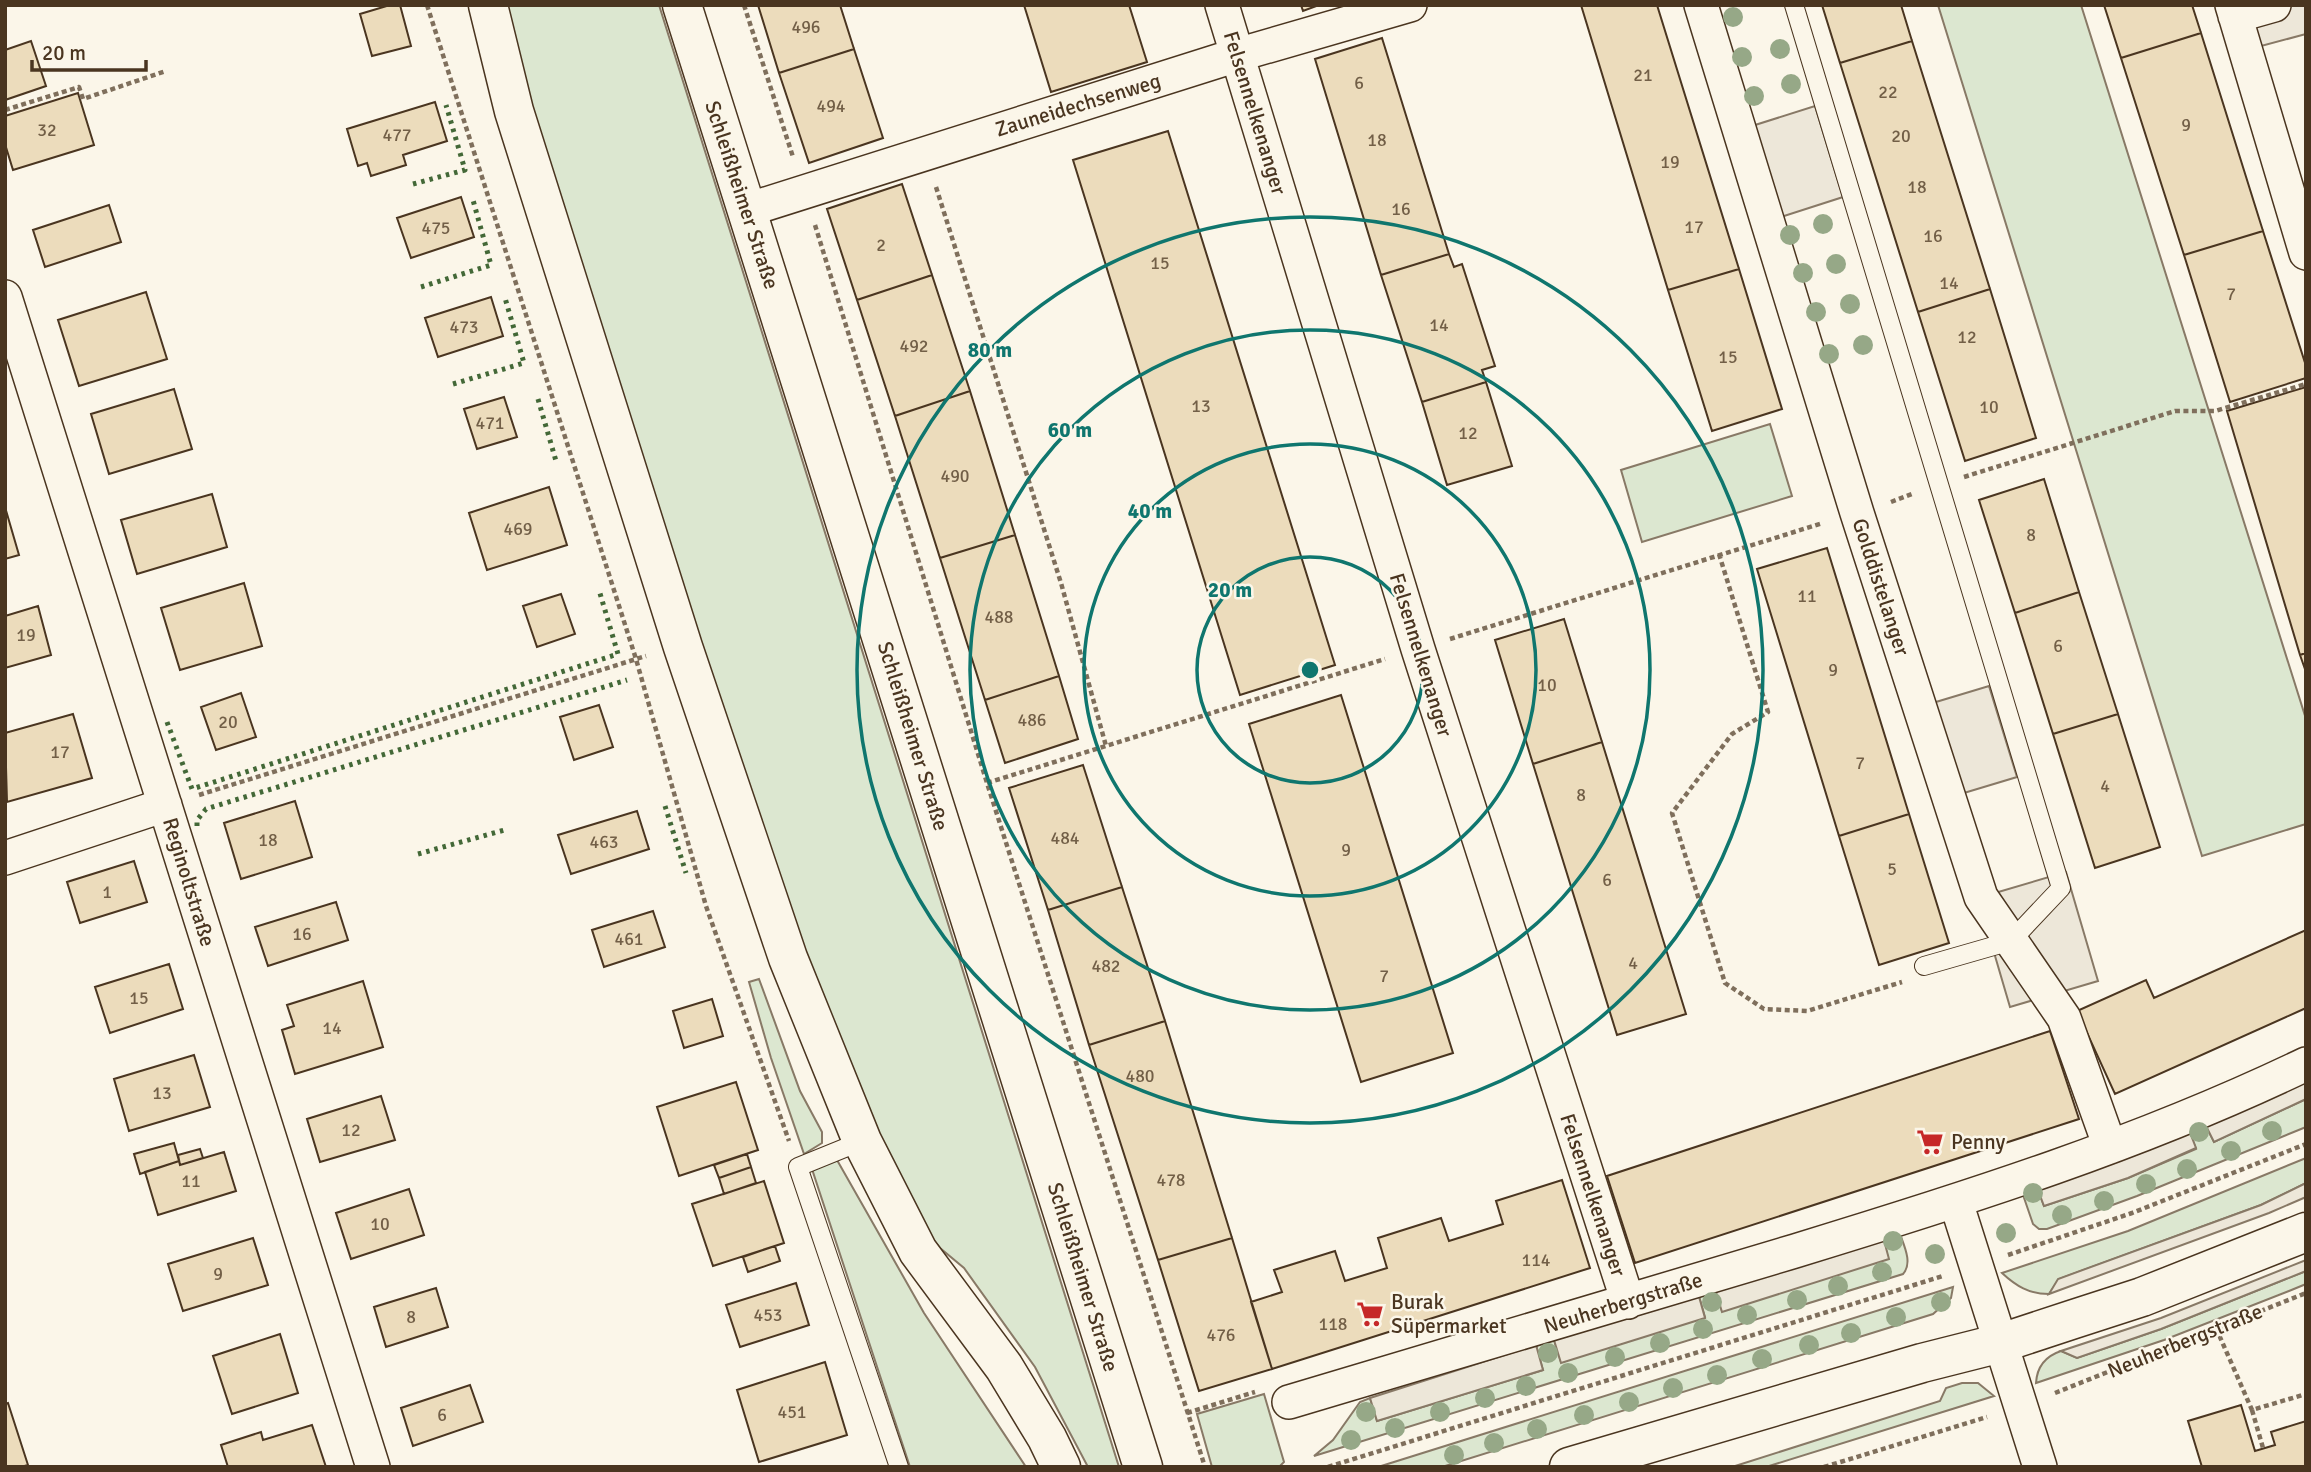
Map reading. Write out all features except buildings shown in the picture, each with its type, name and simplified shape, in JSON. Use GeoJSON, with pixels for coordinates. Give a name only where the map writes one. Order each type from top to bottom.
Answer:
{"type":"FeatureCollection","features":[{"type":"Feature","properties":{"kind":"main road"},"geometry":{"type":"LineString","coordinates":[[488,5],[514,111],[683,647],[788,958],[862,1141],[918,1251],[1004,1367],[1047,1438],[1061,1467]]}},
{"type":"Feature","properties":{"kind":"main road","name":"Schleißheimer Straße"},"geometry":{"type":"LineString","coordinates":[[682,5],[1143,1467]]}},
{"type":"Feature","properties":{"kind":"main road"},"geometry":{"type":"LineString","coordinates":[[1569,1467],[1922,1363],[2001,1343],[2142,1297],[2306,1232]]}},
{"type":"Feature","properties":{"kind":"street","name":"Felsennelkenanger"},"geometry":{"type":"LineString","coordinates":[[1222,5],[1418,649],[1628,1302]]}},
{"type":"Feature","properties":{"kind":"street","name":"Zauneidechsenweg"},"geometry":{"type":"LineString","coordinates":[[747,210],[1237,55],[1410,5]]}},
{"type":"Feature","properties":{"kind":"street","name":"Golddistelanger"},"geometry":{"type":"LineString","coordinates":[[1701,5],[1857,513],[1981,897],[2064,1018],[2109,1147]]}},
{"type":"Feature","properties":{"kind":"street"},"geometry":{"type":"LineString","coordinates":[[2274,5],[2234,10],[2306,253]]}},
{"type":"Feature","properties":{"kind":"street","name":"Reginoltstraße"},"geometry":{"type":"LineString","coordinates":[[5,297],[11,335],[165,805],[373,1467]]}},
{"type":"Feature","properties":{"kind":"street"},"geometry":{"type":"LineString","coordinates":[[5,858],[165,805]]}},
{"type":"Feature","properties":{"kind":"street","name":"Neuherbergstraße"},"geometry":{"type":"LineString","coordinates":[[1289,1402],[1955,1202],[2233,1099],[2306,1064]]}},
{"type":"Feature","properties":{"kind":"street"},"geometry":{"type":"LineString","coordinates":[[1955,1202],[2040,1467]]}},
{"type":"Feature","properties":{"kind":"lane"},"geometry":{"type":"LineString","coordinates":[[1794,5],[2061,888],[2011,941],[1924,966]]}},
{"type":"Feature","properties":{"kind":"lane"},"geometry":{"type":"LineString","coordinates":[[862,1141],[798,1167],[899,1467]]}},
{"type":"Feature","properties":{"kind":"path"},"geometry":{"type":"LineString","coordinates":[[427,5],[636,659],[706,906],[798,1167]]}},
{"type":"Feature","properties":{"kind":"path"},"geometry":{"type":"LineString","coordinates":[[744,5],[805,193],[987,783],[1205,1467]]}},
{"type":"Feature","properties":{"kind":"path"},"geometry":{"type":"LineString","coordinates":[[5,110],[79,87],[83,99],[166,71]]}},
{"type":"Feature","properties":{"kind":"path"},"geometry":{"type":"LineString","coordinates":[[925,152],[1061,583],[1106,746]]}},
{"type":"Feature","properties":{"kind":"path"},"geometry":{"type":"LineString","coordinates":[[987,783],[1857,513],[2175,411],[2215,411],[2306,384]]}},
{"type":"Feature","properties":{"kind":"path"},"geometry":{"type":"LineString","coordinates":[[1719,554],[1768,712],[1732,734],[1672,813],[1725,984],[1765,1009],[1807,1011],[1902,982],[1924,966]]}},
{"type":"Feature","properties":{"kind":"path"},"geometry":{"type":"LineString","coordinates":[[165,805],[636,659],[683,647]]}},
{"type":"Feature","properties":{"kind":"path"},"geometry":{"type":"LineString","coordinates":[[1328,1467],[1977,1265],[2132,1213],[2306,1144]]}},
{"type":"Feature","properties":{"kind":"path","name":"Neuherbergstraße"},"geometry":{"type":"LineString","coordinates":[[1824,1467],[2020,1407],[2306,1293]]}},
{"type":"Feature","properties":{"kind":"path"},"geometry":{"type":"LineString","coordinates":[[2216,1328],[2252,1410],[2263,1448]]}},
{"type":"Feature","properties":{"kind":"path"},"geometry":{"type":"LineString","coordinates":[[1187,1412],[1266,1388],[1289,1402]]}},
{"type":"Feature","properties":{"kind":"path"},"geometry":{"type":"LineString","coordinates":[[2252,1410],[2306,1394]]}},
{"type":"Feature","properties":{"kind":"green space"},"geometry":{"type":"Polygon","coordinates":[[[505,5],[659,5],[1119,1467],[1088,1467],[1035,1367],[964,1268],[940,1248],[925,1230],[871,1124],[780,906],[526,94],[505,5]]]}},
{"type":"Feature","properties":{"kind":"green space"},"geometry":{"type":"Polygon","coordinates":[[[1938,5],[2081,5],[2306,719],[2306,824],[2202,856],[1938,5]]]}},
{"type":"Feature","properties":{"kind":"green space"},"geometry":{"type":"Polygon","coordinates":[[[1770,424],[1792,496],[1642,542],[1621,470],[1770,424]]]}},
{"type":"Feature","properties":{"kind":"green space"},"geometry":{"type":"Polygon","coordinates":[[[759,979],[800,1091],[822,1132],[822,1143],[804,1154],[771,1058],[749,982],[759,979]]]}},
{"type":"Feature","properties":{"kind":"green space"},"geometry":{"type":"Polygon","coordinates":[[[2306,1099],[2306,1127],[2137,1196],[2047,1229],[2039,1229],[2033,1224],[2021,1189],[2035,1182],[2044,1206],[2128,1178],[2196,1149],[2187,1125],[2202,1118],[2214,1142],[2306,1099]]]}},
{"type":"Feature","properties":{"kind":"green space"},"geometry":{"type":"Polygon","coordinates":[[[2306,1158],[2306,1183],[2261,1205],[2059,1279],[2049,1294],[2035,1293],[2023,1288],[2002,1273],[2128,1231],[2306,1158]]]}},
{"type":"Feature","properties":{"kind":"green space"},"geometry":{"type":"Polygon","coordinates":[[[837,1160],[924,1313],[1026,1467],[910,1467],[812,1169],[837,1160]]]}},
{"type":"Feature","properties":{"kind":"green space"},"geometry":{"type":"Polygon","coordinates":[[[1898,1228],[1907,1258],[1903,1274],[1314,1456],[1333,1440],[1360,1402],[1370,1398],[1377,1421],[1543,1370],[1536,1345],[1554,1340],[1561,1362],[1705,1317],[1698,1293],[1715,1289],[1722,1311],[1888,1258],[1882,1233],[1898,1228]]]}},
{"type":"Feature","properties":{"kind":"green space"},"geometry":{"type":"Polygon","coordinates":[[[2306,1271],[2306,1284],[2164,1340],[2036,1383],[2040,1367],[2056,1353],[2061,1351],[2077,1358],[2161,1329],[2306,1271]]]}},
{"type":"Feature","properties":{"kind":"green space"},"geometry":{"type":"Polygon","coordinates":[[[1953,1287],[1951,1298],[1933,1314],[1442,1467],[1378,1467],[1953,1287]]]}},
{"type":"Feature","properties":{"kind":"green space"},"geometry":{"type":"Polygon","coordinates":[[[1962,1383],[1978,1383],[1994,1396],[1766,1467],[1732,1467],[1940,1401],[1946,1388],[1962,1383]]]}},
{"type":"Feature","properties":{"kind":"green space"},"geometry":{"type":"Polygon","coordinates":[[[1264,1394],[1284,1462],[1279,1467],[1212,1467],[1197,1414],[1264,1394]]]}},
{"type":"Feature","properties":{"kind":"shaded area"},"geometry":{"type":"Polygon","coordinates":[[[2222,5],[2306,5],[2306,34],[2235,53],[2222,5]]]}},
{"type":"Feature","properties":{"kind":"shaded area"},"geometry":{"type":"Polygon","coordinates":[[[1815,106],[1843,197],[1781,217],[1752,126],[1815,106]]]}},
{"type":"Feature","properties":{"kind":"shaded area"},"geometry":{"type":"Polygon","coordinates":[[[1989,686],[2017,777],[1954,796],[1926,705],[1989,686]]]}},
{"type":"Feature","properties":{"kind":"shaded area"},"geometry":{"type":"Polygon","coordinates":[[[2066,872],[2098,981],[2010,1007],[1978,898],[2066,872]]]}},
{"type":"Feature","properties":{"kind":"shaded area"},"geometry":{"type":"Polygon","coordinates":[[[2306,1070],[2306,1099],[2214,1142],[2202,1118],[2306,1070]]]}},
{"type":"Feature","properties":{"kind":"shaded area"},"geometry":{"type":"Polygon","coordinates":[[[2187,1125],[2196,1148],[2128,1178],[2044,1206],[2035,1182],[2187,1125]]]}},
{"type":"Feature","properties":{"kind":"shaded area"},"geometry":{"type":"Polygon","coordinates":[[[2306,1183],[2306,1197],[2269,1213],[2049,1294],[2058,1279],[2261,1205],[2306,1183]]]}},
{"type":"Feature","properties":{"kind":"shaded area"},"geometry":{"type":"Polygon","coordinates":[[[1882,1233],[1889,1259],[1722,1312],[1715,1289],[1882,1233]]]}},
{"type":"Feature","properties":{"kind":"shaded area"},"geometry":{"type":"Polygon","coordinates":[[[2306,1260],[2306,1271],[2161,1329],[2077,1358],[2061,1351],[2161,1318],[2306,1260]]]}},
{"type":"Feature","properties":{"kind":"shaded area"},"geometry":{"type":"Polygon","coordinates":[[[1698,1293],[1705,1318],[1561,1363],[1554,1340],[1698,1293]]]}},
{"type":"Feature","properties":{"kind":"shaded area"},"geometry":{"type":"Polygon","coordinates":[[[1536,1345],[1543,1370],[1377,1421],[1370,1398],[1536,1345]]]}},
{"type":"Feature","properties":{"kind":"hedge"},"geometry":{"type":"LineString","coordinates":[[413,184],[465,170],[446,105]]}},
{"type":"Feature","properties":{"kind":"hedge"},"geometry":{"type":"LineString","coordinates":[[421,287],[491,265],[473,200]]}},
{"type":"Feature","properties":{"kind":"hedge"},"geometry":{"type":"LineString","coordinates":[[453,384],[524,363],[505,298]]}},
{"type":"Feature","properties":{"kind":"hedge"},"geometry":{"type":"LineString","coordinates":[[538,399],[556,461]]}},
{"type":"Feature","properties":{"kind":"hedge"},"geometry":{"type":"LineString","coordinates":[[167,722],[192,789],[618,654],[599,590]]}},
{"type":"Feature","properties":{"kind":"hedge"},"geometry":{"type":"LineString","coordinates":[[197,826],[197,820],[206,809],[627,680]]}},
{"type":"Feature","properties":{"kind":"hedge"},"geometry":{"type":"LineString","coordinates":[[665,806],[686,873]]}},
{"type":"Feature","properties":{"kind":"hedge"},"geometry":{"type":"LineString","coordinates":[[418,854],[508,829]]}},
{"type":"Feature","properties":{"kind":"place","name":"Penny"},"geometry":{"type":"Point","coordinates":[1930,1142]}},
{"type":"Feature","properties":{"kind":"place","name":"Burak Süpermarket"},"geometry":{"type":"Point","coordinates":[1370,1314]}}]}
